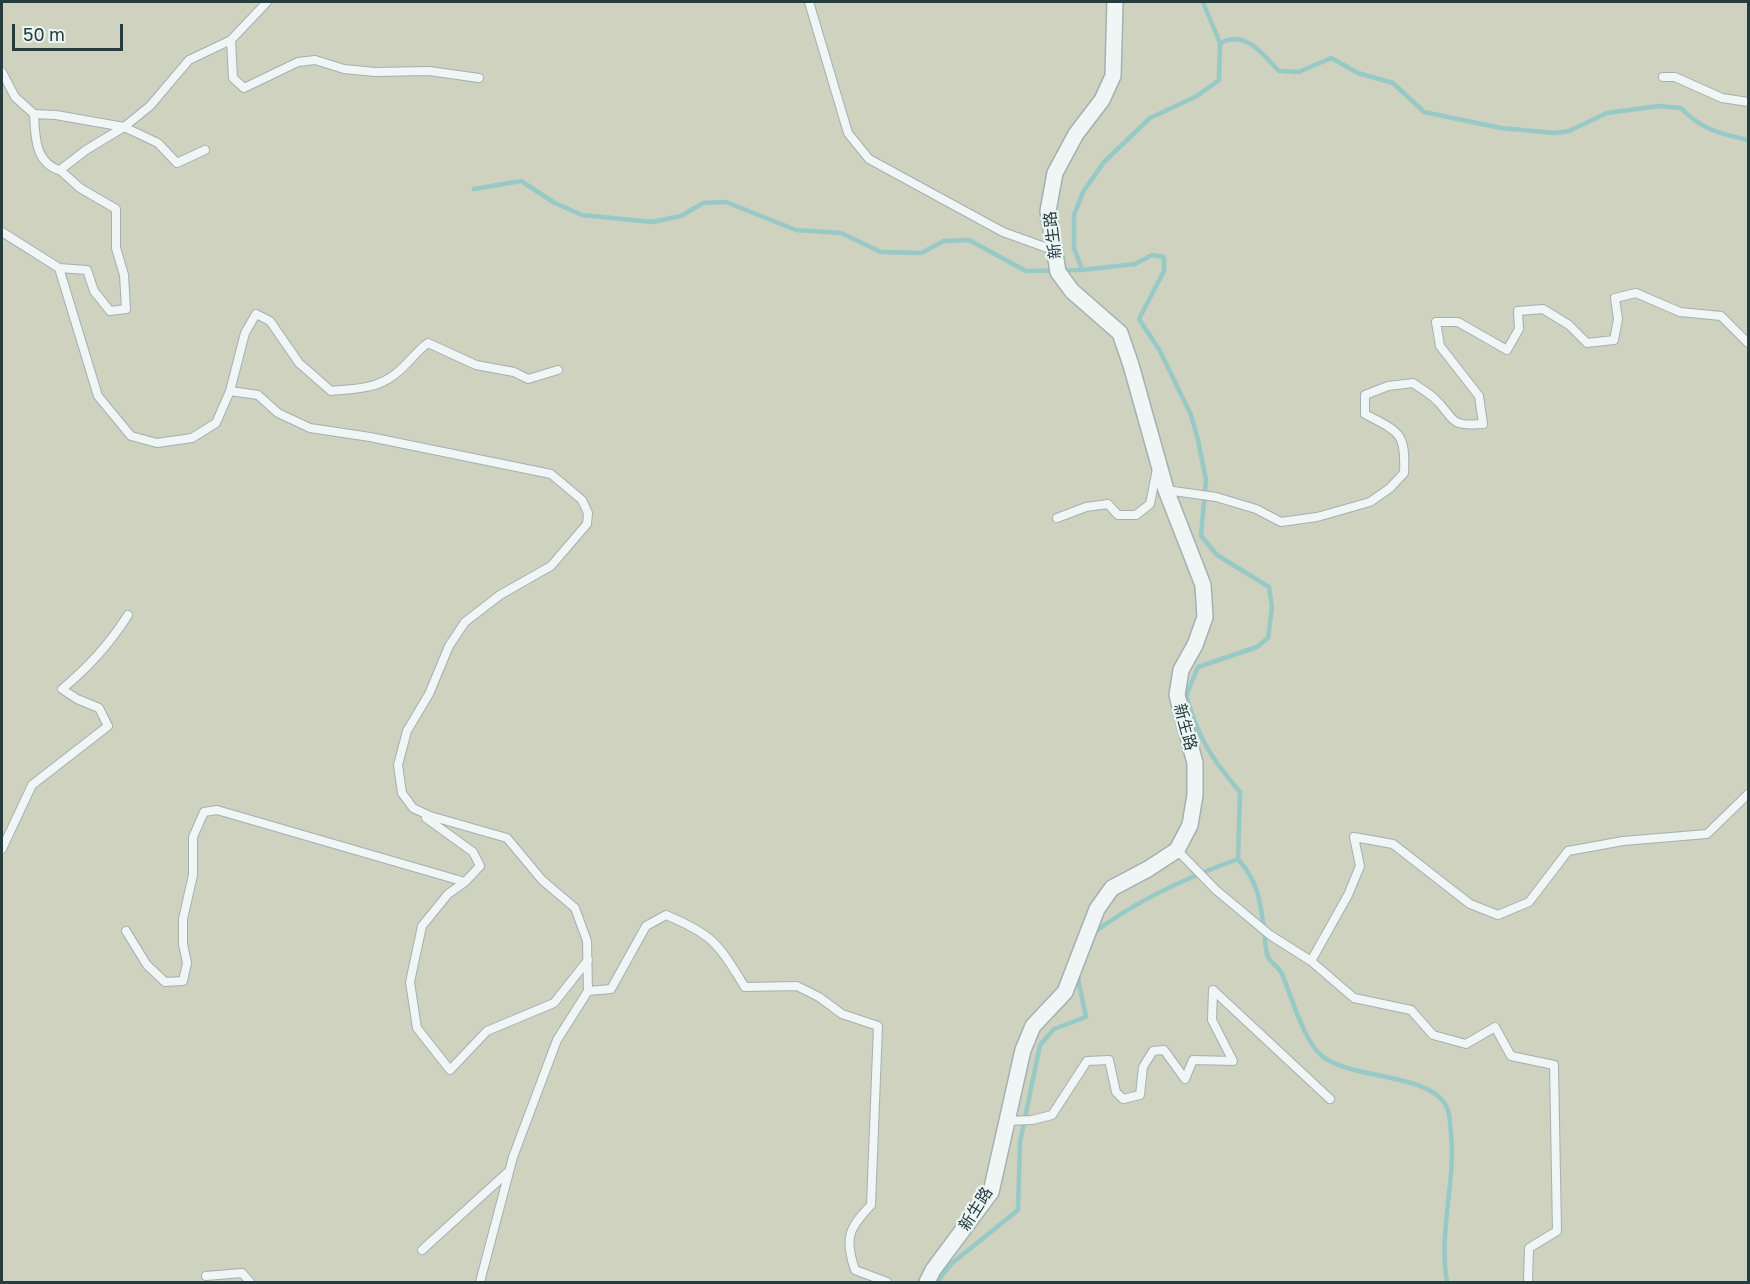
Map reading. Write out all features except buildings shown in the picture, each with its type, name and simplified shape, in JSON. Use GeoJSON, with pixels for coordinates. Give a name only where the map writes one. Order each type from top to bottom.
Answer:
{"type":"FeatureCollection","features":[{"type":"Feature","properties":{"kind":"street","name":"新生路"},"geometry":{"type":"LineString","coordinates":[[927,1282],[933,1269],[991,1192],[1011,1121],[1023,1050],[1033,1026],[1065,992],[1097,909],[1112,888],[1177,850],[1190,825],[1195,795],[1195,764],[1177,695],[1181,670],[1195,645],[1205,617],[1203,585],[1166,490],[1120,333],[1072,291],[1056,261],[1048,211],[1055,174],[1076,134],[1102,100],[1113,76],[1115,2]]}},
{"type":"Feature","properties":{"kind":"lane"},"geometry":{"type":"LineString","coordinates":[[62,171],[60,170],[86,150],[124,127],[150,106],[189,60],[231,40],[267,2]]}},
{"type":"Feature","properties":{"kind":"lane"},"geometry":{"type":"LineString","coordinates":[[809,2],[848,133],[869,159],[1056,261]]}},
{"type":"Feature","properties":{"kind":"lane"},"geometry":{"type":"LineString","coordinates":[[231,40],[233,78],[244,88],[298,62],[315,60],[344,69],[375,72],[429,71],[479,78]]}},
{"type":"Feature","properties":{"kind":"lane"},"geometry":{"type":"LineString","coordinates":[[2,72],[15,97],[34,114],[56,115],[124,127],[158,143],[177,164],[205,150]]}},
{"type":"Feature","properties":{"kind":"lane"},"geometry":{"type":"LineString","coordinates":[[1663,77],[1675,77],[1722,98],[1749,102]]}},
{"type":"Feature","properties":{"kind":"lane"},"geometry":{"type":"LineString","coordinates":[[2,232],[59,268],[87,270],[94,291],[110,311],[126,309],[123,275],[116,248],[116,209],[80,188],[62,171],[53,169],[35,146],[34,114]]}},
{"type":"Feature","properties":{"kind":"lane"},"geometry":{"type":"LineString","coordinates":[[59,268],[98,396],[131,436],[157,443],[192,438],[216,423],[230,390],[245,333],[256,314],[270,321],[298,363],[331,391],[375,386],[395,374],[414,352],[428,343],[476,365],[514,372],[528,379],[558,370]]}},
{"type":"Feature","properties":{"kind":"lane"},"geometry":{"type":"LineString","coordinates":[[1166,490],[1214,496],[1256,509],[1281,522],[1317,516],[1370,502],[1390,488],[1404,473],[1405,448],[1396,431],[1365,414],[1365,395],[1388,386],[1413,383],[1434,398],[1449,418],[1464,425],[1483,424],[1479,396],[1440,346],[1436,322],[1458,322],[1507,350],[1519,329],[1518,311],[1543,309],[1569,325],[1587,343],[1614,340],[1618,319],[1615,298],[1636,293],[1680,312],[1721,316],[1749,343]]}},
{"type":"Feature","properties":{"kind":"lane"},"geometry":{"type":"LineString","coordinates":[[230,390],[258,395],[279,413],[310,428],[370,437],[551,474],[582,500],[588,513],[587,524],[551,566],[500,595],[465,622],[449,646],[429,694],[407,731],[398,765],[402,793],[413,808],[472,852],[480,866],[465,882],[448,894],[422,926],[410,982],[417,1028],[450,1070],[487,1031],[554,1003],[588,960]]}},
{"type":"Feature","properties":{"kind":"lane"},"geometry":{"type":"LineString","coordinates":[[1057,518],[1086,507],[1108,504],[1118,515],[1136,515],[1150,504],[1158,462]]}},
{"type":"Feature","properties":{"kind":"lane"},"geometry":{"type":"LineString","coordinates":[[2,849],[32,785],[108,726],[99,708],[77,699],[62,689],[88,668],[110,643],[128,615]]}},
{"type":"Feature","properties":{"kind":"lane"},"geometry":{"type":"LineString","coordinates":[[1311,961],[1348,895],[1360,866],[1354,837],[1393,844],[1470,904],[1498,915],[1529,902],[1568,851],[1623,841],[1707,834],[1749,794]]}},
{"type":"Feature","properties":{"kind":"lane"},"geometry":{"type":"LineString","coordinates":[[413,808],[430,816],[507,838],[542,880],[575,908],[587,941],[588,991],[557,1040],[509,1171],[480,1282]]}},
{"type":"Feature","properties":{"kind":"lane"},"geometry":{"type":"LineString","coordinates":[[126,931],[147,965],[165,982],[183,981],[187,963],[183,944],[183,919],[193,875],[193,837],[204,812],[217,810],[465,882]]}},
{"type":"Feature","properties":{"kind":"lane"},"geometry":{"type":"LineString","coordinates":[[1177,850],[1208,882],[1270,935],[1311,961],[1354,998],[1411,1010],[1433,1035],[1466,1044],[1495,1027],[1511,1056],[1554,1065],[1557,1231],[1529,1248],[1528,1282]]}},
{"type":"Feature","properties":{"kind":"lane"},"geometry":{"type":"LineString","coordinates":[[588,991],[611,989],[646,926],[666,915],[693,926],[717,943],[745,987],[797,986],[819,997],[842,1014],[878,1026],[871,1205],[852,1226],[848,1250],[855,1269],[887,1282]]}},
{"type":"Feature","properties":{"kind":"lane"},"geometry":{"type":"LineString","coordinates":[[1011,1121],[1032,1120],[1052,1115],[1087,1061],[1108,1059],[1116,1092],[1123,1099],[1140,1095],[1143,1067],[1153,1051],[1164,1050],[1185,1079],[1193,1059],[1233,1061],[1212,1020],[1213,990],[1330,1099]]}},
{"type":"Feature","properties":{"kind":"lane"},"geometry":{"type":"LineString","coordinates":[[422,1250],[509,1171]]}},
{"type":"Feature","properties":{"kind":"lane"},"geometry":{"type":"LineString","coordinates":[[206,1276],[242,1273],[250,1282]]}},
{"type":"Feature","properties":{"kind":"green space"},"geometry":{"type":"Polygon","coordinates":[[[2,2],[1748,2],[1748,1282],[2,1282],[2,2]]]}},
{"type":"Feature","properties":{"kind":"waterway"},"geometry":{"type":"LineString","coordinates":[[1092,934],[1108,922],[1162,891],[1238,859],[1240,792],[1207,747],[1186,696],[1198,667],[1257,647],[1268,638],[1272,607],[1269,587],[1217,555],[1201,536],[1206,480],[1191,415],[1160,351],[1139,319],[1164,271],[1164,257],[1152,255],[1135,264],[1082,270],[1074,248],[1074,215],[1083,192],[1104,162],[1150,118],[1197,96],[1219,80],[1220,43],[1203,2]]}},
{"type":"Feature","properties":{"kind":"waterway"},"geometry":{"type":"LineString","coordinates":[[1220,43],[1238,39],[1246,41],[1260,51],[1279,71],[1299,72],[1331,58],[1358,73],[1393,83],[1424,112],[1501,128],[1555,133],[1569,131],[1607,113],[1659,106],[1681,108],[1703,126],[1748,140]]}},
{"type":"Feature","properties":{"kind":"waterway"},"geometry":{"type":"LineString","coordinates":[[474,189],[521,181],[555,203],[582,215],[652,222],[681,216],[703,203],[726,202],[796,230],[841,233],[881,252],[921,253],[944,241],[969,240],[1026,271],[1082,270]]}},
{"type":"Feature","properties":{"kind":"waterway"},"geometry":{"type":"LineString","coordinates":[[1238,859],[1250,875],[1257,891],[1268,957],[1282,974],[1299,1018],[1315,1049],[1336,1064],[1427,1089],[1440,1098],[1448,1110],[1452,1151],[1445,1245],[1447,1282]]}},
{"type":"Feature","properties":{"kind":"waterway"},"geometry":{"type":"LineString","coordinates":[[937,1282],[951,1264],[1018,1210],[1020,1142],[1040,1045],[1054,1029],[1086,1017],[1077,974]]}}]}
